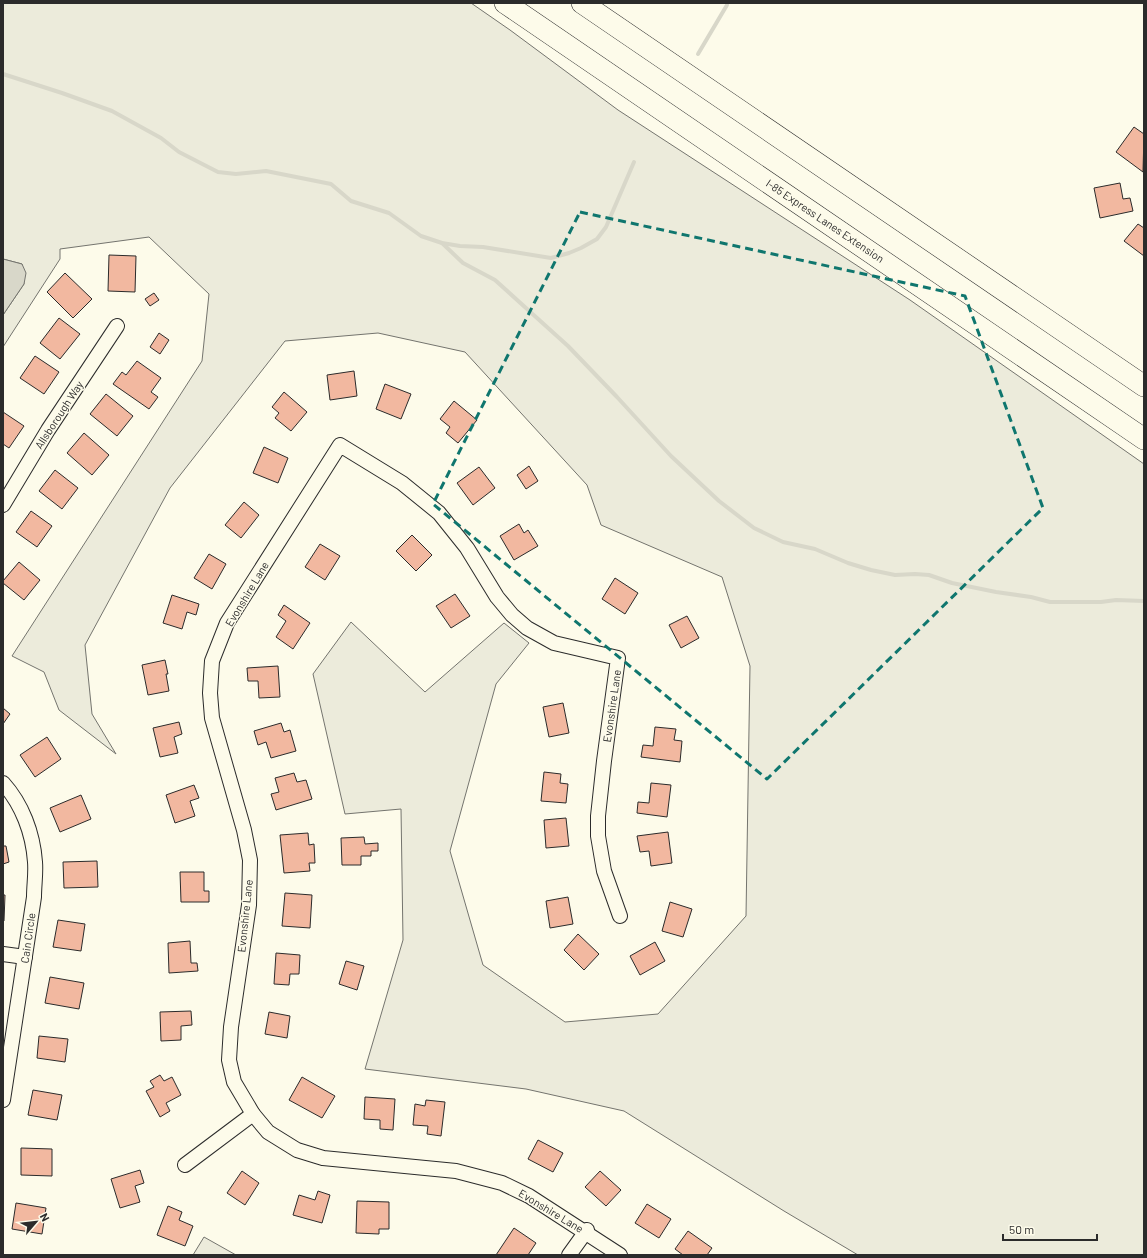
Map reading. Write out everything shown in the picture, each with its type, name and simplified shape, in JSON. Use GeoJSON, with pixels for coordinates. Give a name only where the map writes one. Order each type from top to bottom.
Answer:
{"type":"FeatureCollection","features":[{"type":"Feature","properties":{"kind":"highway","name":"I-85 Express Lanes Extension"},"geometry":{"type":"LineString","coordinates":[[506,3],[1144,439]]}},
{"type":"Feature","properties":{"kind":"highway"},"geometry":{"type":"LineString","coordinates":[[582,3],[1144,386]]}},
{"type":"Feature","properties":{"kind":"street","name":"Allsborough Way"},"geometry":{"type":"LineString","coordinates":[[3,504],[48,430],[118,326]]}},
{"type":"Feature","properties":{"kind":"street","name":"Evonshire Lane"},"geometry":{"type":"LineString","coordinates":[[620,916],[604,871],[598,836],[598,816],[604,761],[618,658],[554,643],[527,628],[512,615],[497,597],[467,548],[439,513],[402,484],[340,445],[227,624],[212,661],[210,693],[212,718],[244,830],[250,860],[248,905],[231,1027],[229,1060],[234,1082],[253,1114],[268,1132],[297,1150],[323,1158],[456,1171],[502,1183],[529,1196],[586,1231],[620,1255]]}},
{"type":"Feature","properties":{"kind":"street","name":"Cain Circle"},"geometry":{"type":"LineString","coordinates":[[3,783],[9,790],[26,819],[35,862],[34,896],[3,1100]]}},
{"type":"Feature","properties":{"kind":"street"},"geometry":{"type":"LineString","coordinates":[[3,954],[25,957]]}},
{"type":"Feature","properties":{"kind":"street"},"geometry":{"type":"LineString","coordinates":[[185,1165],[253,1114]]}},
{"type":"Feature","properties":{"kind":"street"},"geometry":{"type":"LineString","coordinates":[[569,1255],[586,1231]]}},
{"type":"Feature","properties":{"kind":"highlighted area"},"geometry":{"type":"Polygon","coordinates":[[[580,212],[965,296],[1043,508],[767,779],[433,504],[580,212]]]}},
{"type":"Feature","properties":{"kind":"shaded area"},"geometry":{"type":"Polygon","coordinates":[[[3,3],[471,3],[618,110],[910,300],[1144,464],[1144,1255],[858,1255],[784,1211],[624,1111],[526,1089],[365,1069],[403,940],[401,809],[345,814],[313,674],[351,622],[425,692],[504,623],[529,643],[496,684],[450,851],[483,965],[565,1022],[658,1014],[746,916],[750,666],[722,577],[601,525],[587,485],[465,352],[378,333],[285,341],[170,488],[85,645],[92,714],[116,754],[59,710],[44,672],[12,656],[202,361],[209,294],[149,237],[60,249],[60,259],[3,347],[3,315],[24,284],[22,264],[3,259],[3,3]]]}},
{"type":"Feature","properties":{"kind":"shaded area"},"geometry":{"type":"Polygon","coordinates":[[[3,259],[22,264],[26,273],[24,284],[3,315],[3,259]]]}},
{"type":"Feature","properties":{"kind":"shaded area"},"geometry":{"type":"Polygon","coordinates":[[[204,1237],[236,1255],[193,1255],[204,1237]]]}},
{"type":"Feature","properties":{"kind":"building"},"geometry":{"type":"Polygon","coordinates":[[[1134,127],[1144,134],[1143,172],[1116,152],[1134,127]]]}},
{"type":"Feature","properties":{"kind":"building"},"geometry":{"type":"Polygon","coordinates":[[[1120,183],[1123,199],[1130,198],[1133,211],[1100,218],[1094,188],[1120,183]]]}},
{"type":"Feature","properties":{"kind":"building"},"geometry":{"type":"Polygon","coordinates":[[[1138,224],[1144,228],[1144,256],[1124,241],[1138,224]]]}},
{"type":"Feature","properties":{"kind":"building"},"geometry":{"type":"Polygon","coordinates":[[[109,255],[136,256],[135,292],[108,291],[109,255]]]}},
{"type":"Feature","properties":{"kind":"building"},"geometry":{"type":"Polygon","coordinates":[[[65,273],[92,299],[73,318],[47,292],[65,273]]]}},
{"type":"Feature","properties":{"kind":"building"},"geometry":{"type":"Polygon","coordinates":[[[154,293],[159,300],[150,306],[145,299],[154,293]]]}},
{"type":"Feature","properties":{"kind":"building"},"geometry":{"type":"Polygon","coordinates":[[[59,318],[80,334],[60,359],[40,343],[59,318]]]}},
{"type":"Feature","properties":{"kind":"building"},"geometry":{"type":"Polygon","coordinates":[[[159,333],[169,340],[160,354],[150,347],[159,333]]]}},
{"type":"Feature","properties":{"kind":"building"},"geometry":{"type":"Polygon","coordinates":[[[35,356],[59,372],[44,394],[20,378],[35,356]]]}},
{"type":"Feature","properties":{"kind":"building"},"geometry":{"type":"Polygon","coordinates":[[[137,361],[161,378],[151,392],[158,397],[149,409],[113,384],[122,372],[126,375],[137,361]]]}},
{"type":"Feature","properties":{"kind":"building"},"geometry":{"type":"Polygon","coordinates":[[[354,371],[357,396],[330,400],[327,375],[354,371]]]}},
{"type":"Feature","properties":{"kind":"building"},"geometry":{"type":"Polygon","coordinates":[[[385,384],[411,394],[401,419],[376,409],[385,384]]]}},
{"type":"Feature","properties":{"kind":"building"},"geometry":{"type":"Polygon","coordinates":[[[284,392],[307,412],[291,431],[275,418],[279,413],[272,407],[284,392]]]}},
{"type":"Feature","properties":{"kind":"building"},"geometry":{"type":"Polygon","coordinates":[[[106,394],[133,416],[117,436],[90,414],[106,394]]]}},
{"type":"Feature","properties":{"kind":"building"},"geometry":{"type":"Polygon","coordinates":[[[454,401],[477,420],[458,443],[446,433],[450,427],[440,419],[454,401]]]}},
{"type":"Feature","properties":{"kind":"building"},"geometry":{"type":"Polygon","coordinates":[[[3,412],[24,426],[9,448],[3,444],[3,412]]]}},
{"type":"Feature","properties":{"kind":"building"},"geometry":{"type":"Polygon","coordinates":[[[84,433],[109,455],[92,475],[67,453],[84,433]]]}},
{"type":"Feature","properties":{"kind":"building"},"geometry":{"type":"Polygon","coordinates":[[[264,447],[288,458],[278,483],[253,473],[264,447]]]}},
{"type":"Feature","properties":{"kind":"building"},"geometry":{"type":"Polygon","coordinates":[[[529,466],[538,481],[526,489],[517,475],[529,466]]]}},
{"type":"Feature","properties":{"kind":"building"},"geometry":{"type":"Polygon","coordinates":[[[479,467],[495,488],[473,505],[457,483],[479,467]]]}},
{"type":"Feature","properties":{"kind":"building"},"geometry":{"type":"Polygon","coordinates":[[[55,470],[78,488],[62,509],[39,491],[55,470]]]}},
{"type":"Feature","properties":{"kind":"building"},"geometry":{"type":"Polygon","coordinates":[[[244,502],[259,515],[241,538],[225,525],[244,502]]]}},
{"type":"Feature","properties":{"kind":"building"},"geometry":{"type":"Polygon","coordinates":[[[31,511],[52,526],[37,547],[16,532],[31,511]]]}},
{"type":"Feature","properties":{"kind":"building"},"geometry":{"type":"Polygon","coordinates":[[[519,524],[524,533],[528,530],[538,546],[514,560],[500,536],[519,524]]]}},
{"type":"Feature","properties":{"kind":"building"},"geometry":{"type":"Polygon","coordinates":[[[412,535],[432,555],[416,571],[396,551],[412,535]]]}},
{"type":"Feature","properties":{"kind":"building"},"geometry":{"type":"Polygon","coordinates":[[[320,544],[340,556],[325,580],[305,567],[320,544]]]}},
{"type":"Feature","properties":{"kind":"building"},"geometry":{"type":"Polygon","coordinates":[[[209,554],[226,564],[212,589],[194,578],[209,554]]]}},
{"type":"Feature","properties":{"kind":"building"},"geometry":{"type":"Polygon","coordinates":[[[19,562],[40,580],[24,600],[3,583],[3,581],[19,562]]]}},
{"type":"Feature","properties":{"kind":"building"},"geometry":{"type":"Polygon","coordinates":[[[615,578],[638,593],[625,614],[602,599],[615,578]]]}},
{"type":"Feature","properties":{"kind":"building"},"geometry":{"type":"Polygon","coordinates":[[[455,594],[470,616],[451,628],[436,606],[455,594]]]}},
{"type":"Feature","properties":{"kind":"building"},"geometry":{"type":"Polygon","coordinates":[[[172,595],[199,604],[196,615],[187,612],[182,629],[163,623],[172,595]]]}},
{"type":"Feature","properties":{"kind":"building"},"geometry":{"type":"Polygon","coordinates":[[[284,605],[310,623],[293,649],[276,637],[286,621],[278,615],[284,605]]]}},
{"type":"Feature","properties":{"kind":"building"},"geometry":{"type":"Polygon","coordinates":[[[687,616],[699,638],[681,648],[669,625],[687,616]]]}},
{"type":"Feature","properties":{"kind":"building"},"geometry":{"type":"Polygon","coordinates":[[[165,660],[169,691],[148,695],[142,665],[165,660]]]}},
{"type":"Feature","properties":{"kind":"building"},"geometry":{"type":"Polygon","coordinates":[[[278,666],[280,697],[259,698],[258,681],[248,681],[247,668],[278,666]]]}},
{"type":"Feature","properties":{"kind":"building"},"geometry":{"type":"Polygon","coordinates":[[[563,703],[569,733],[549,737],[543,707],[563,703]]]}},
{"type":"Feature","properties":{"kind":"building"},"geometry":{"type":"Polygon","coordinates":[[[3,708],[10,714],[3,724],[3,708]]]}},
{"type":"Feature","properties":{"kind":"building"},"geometry":{"type":"Polygon","coordinates":[[[179,722],[182,734],[174,737],[178,753],[160,757],[153,728],[179,722]]]}},
{"type":"Feature","properties":{"kind":"building"},"geometry":{"type":"Polygon","coordinates":[[[281,723],[284,732],[290,730],[296,751],[271,758],[266,742],[258,745],[254,731],[281,723]]]}},
{"type":"Feature","properties":{"kind":"building"},"geometry":{"type":"Polygon","coordinates":[[[655,727],[676,729],[674,740],[682,741],[680,762],[641,757],[643,745],[653,746],[655,727]]]}},
{"type":"Feature","properties":{"kind":"building"},"geometry":{"type":"Polygon","coordinates":[[[47,737],[61,759],[35,777],[20,755],[47,737]]]}},
{"type":"Feature","properties":{"kind":"building"},"geometry":{"type":"Polygon","coordinates":[[[544,772],[561,774],[560,783],[568,784],[566,803],[541,801],[544,772]]]}},
{"type":"Feature","properties":{"kind":"building"},"geometry":{"type":"Polygon","coordinates":[[[294,773],[297,782],[306,780],[312,799],[276,810],[271,794],[279,792],[275,778],[294,773]]]}},
{"type":"Feature","properties":{"kind":"building"},"geometry":{"type":"Polygon","coordinates":[[[651,783],[671,785],[667,817],[637,813],[638,802],[649,803],[651,783]]]}},
{"type":"Feature","properties":{"kind":"building"},"geometry":{"type":"Polygon","coordinates":[[[194,785],[199,798],[190,801],[195,816],[175,823],[166,795],[194,785]]]}},
{"type":"Feature","properties":{"kind":"building"},"geometry":{"type":"Polygon","coordinates":[[[81,795],[91,819],[60,832],[50,808],[81,795]]]}},
{"type":"Feature","properties":{"kind":"building"},"geometry":{"type":"Polygon","coordinates":[[[566,818],[569,846],[546,848],[544,820],[566,818]]]}},
{"type":"Feature","properties":{"kind":"building"},"geometry":{"type":"Polygon","coordinates":[[[668,832],[672,863],[651,866],[649,851],[640,852],[637,836],[668,832]]]}},
{"type":"Feature","properties":{"kind":"building"},"geometry":{"type":"Polygon","coordinates":[[[308,833],[309,845],[314,844],[315,863],[309,863],[310,871],[284,873],[280,835],[308,833]]]}},
{"type":"Feature","properties":{"kind":"building"},"geometry":{"type":"Polygon","coordinates":[[[364,837],[365,844],[378,843],[378,851],[371,851],[371,856],[361,856],[361,865],[342,865],[341,838],[364,837]]]}},
{"type":"Feature","properties":{"kind":"building"},"geometry":{"type":"Polygon","coordinates":[[[3,846],[6,846],[9,862],[3,864],[3,846]]]}},
{"type":"Feature","properties":{"kind":"building"},"geometry":{"type":"Polygon","coordinates":[[[97,861],[98,887],[64,888],[63,862],[97,861]]]}},
{"type":"Feature","properties":{"kind":"building"},"geometry":{"type":"Polygon","coordinates":[[[180,872],[204,872],[204,891],[209,891],[209,902],[181,902],[180,872]]]}},
{"type":"Feature","properties":{"kind":"building"},"geometry":{"type":"Polygon","coordinates":[[[285,893],[312,895],[310,928],[282,926],[285,893]]]}},
{"type":"Feature","properties":{"kind":"building"},"geometry":{"type":"Polygon","coordinates":[[[3,895],[5,895],[4,921],[3,921],[3,895]]]}},
{"type":"Feature","properties":{"kind":"building"},"geometry":{"type":"Polygon","coordinates":[[[568,897],[573,924],[550,928],[546,901],[568,897]]]}},
{"type":"Feature","properties":{"kind":"building"},"geometry":{"type":"Polygon","coordinates":[[[670,902],[692,909],[683,937],[662,931],[670,902]]]}},
{"type":"Feature","properties":{"kind":"building"},"geometry":{"type":"Polygon","coordinates":[[[58,920],[85,924],[81,951],[53,947],[58,920]]]}},
{"type":"Feature","properties":{"kind":"building"},"geometry":{"type":"Polygon","coordinates":[[[578,934],[599,954],[584,970],[564,950],[578,934]]]}},
{"type":"Feature","properties":{"kind":"building"},"geometry":{"type":"Polygon","coordinates":[[[190,941],[191,963],[197,963],[198,971],[169,973],[168,943],[190,941]]]}},
{"type":"Feature","properties":{"kind":"building"},"geometry":{"type":"Polygon","coordinates":[[[655,942],[665,961],[640,975],[630,956],[655,942]]]}},
{"type":"Feature","properties":{"kind":"building"},"geometry":{"type":"Polygon","coordinates":[[[276,953],[300,955],[299,974],[290,974],[289,985],[274,984],[276,953]]]}},
{"type":"Feature","properties":{"kind":"building"},"geometry":{"type":"Polygon","coordinates":[[[346,961],[364,966],[357,990],[339,984],[346,961]]]}},
{"type":"Feature","properties":{"kind":"building"},"geometry":{"type":"Polygon","coordinates":[[[50,977],[84,983],[79,1009],[45,1003],[50,977]]]}},
{"type":"Feature","properties":{"kind":"building"},"geometry":{"type":"Polygon","coordinates":[[[191,1011],[192,1025],[181,1026],[181,1040],[161,1041],[160,1012],[191,1011]]]}},
{"type":"Feature","properties":{"kind":"building"},"geometry":{"type":"Polygon","coordinates":[[[269,1012],[290,1016],[287,1038],[265,1034],[269,1012]]]}},
{"type":"Feature","properties":{"kind":"building"},"geometry":{"type":"Polygon","coordinates":[[[39,1036],[68,1039],[65,1062],[37,1058],[39,1036]]]}},
{"type":"Feature","properties":{"kind":"building"},"geometry":{"type":"Polygon","coordinates":[[[160,1075],[164,1081],[172,1077],[181,1095],[166,1103],[170,1111],[160,1117],[146,1091],[154,1087],[150,1081],[160,1075]]]}},
{"type":"Feature","properties":{"kind":"building"},"geometry":{"type":"Polygon","coordinates":[[[302,1077],[335,1096],[322,1118],[289,1100],[302,1077]]]}},
{"type":"Feature","properties":{"kind":"building"},"geometry":{"type":"Polygon","coordinates":[[[33,1090],[62,1095],[57,1120],[28,1115],[33,1090]]]}},
{"type":"Feature","properties":{"kind":"building"},"geometry":{"type":"Polygon","coordinates":[[[365,1097],[395,1099],[393,1130],[380,1129],[380,1120],[364,1119],[365,1097]]]}},
{"type":"Feature","properties":{"kind":"building"},"geometry":{"type":"Polygon","coordinates":[[[426,1100],[445,1102],[441,1136],[427,1134],[428,1126],[413,1125],[415,1104],[425,1106],[426,1100]]]}},
{"type":"Feature","properties":{"kind":"building"},"geometry":{"type":"Polygon","coordinates":[[[538,1140],[563,1153],[553,1172],[528,1159],[538,1140]]]}},
{"type":"Feature","properties":{"kind":"building"},"geometry":{"type":"Polygon","coordinates":[[[21,1148],[52,1149],[52,1176],[21,1175],[21,1148]]]}},
{"type":"Feature","properties":{"kind":"building"},"geometry":{"type":"Polygon","coordinates":[[[140,1170],[144,1183],[135,1186],[140,1202],[120,1208],[111,1179],[140,1170]]]}},
{"type":"Feature","properties":{"kind":"building"},"geometry":{"type":"Polygon","coordinates":[[[242,1171],[259,1183],[245,1205],[227,1193],[242,1171]]]}},
{"type":"Feature","properties":{"kind":"building"},"geometry":{"type":"Polygon","coordinates":[[[600,1171],[621,1190],[606,1206],[585,1187],[600,1171]]]}},
{"type":"Feature","properties":{"kind":"building"},"geometry":{"type":"Polygon","coordinates":[[[318,1191],[330,1195],[322,1223],[293,1215],[299,1195],[315,1200],[318,1191]]]}},
{"type":"Feature","properties":{"kind":"building"},"geometry":{"type":"Polygon","coordinates":[[[357,1201],[389,1202],[389,1229],[379,1229],[379,1234],[356,1233],[357,1201]]]}},
{"type":"Feature","properties":{"kind":"building"},"geometry":{"type":"Polygon","coordinates":[[[16,1203],[46,1208],[42,1234],[12,1229],[16,1203]]]}},
{"type":"Feature","properties":{"kind":"building"},"geometry":{"type":"Polygon","coordinates":[[[647,1204],[671,1219],[659,1238],[635,1223],[647,1204]]]}},
{"type":"Feature","properties":{"kind":"building"},"geometry":{"type":"Polygon","coordinates":[[[168,1206],[182,1212],[179,1220],[193,1226],[185,1246],[157,1235],[168,1206]]]}},
{"type":"Feature","properties":{"kind":"building"},"geometry":{"type":"Polygon","coordinates":[[[514,1228],[536,1243],[528,1255],[496,1255],[514,1228]]]}},
{"type":"Feature","properties":{"kind":"building"},"geometry":{"type":"Polygon","coordinates":[[[688,1231],[712,1248],[707,1255],[683,1255],[675,1249],[688,1231]]]}},
{"type":"Feature","properties":{"kind":"waterway"},"geometry":{"type":"LineString","coordinates":[[698,54],[727,5]]}},
{"type":"Feature","properties":{"kind":"waterway"},"geometry":{"type":"LineString","coordinates":[[3,74],[112,111],[161,138],[179,152],[218,172],[236,174],[266,171],[331,184],[351,201],[389,213],[421,236],[442,243],[460,246],[483,247],[551,258],[581,248],[597,239],[606,227],[634,162]]}},
{"type":"Feature","properties":{"kind":"waterway"},"geometry":{"type":"LineString","coordinates":[[442,243],[463,263],[495,280],[568,346],[671,456],[719,501],[754,528],[783,542],[815,549],[848,563],[895,575],[929,575],[952,583],[1031,597],[1050,602],[1101,602],[1116,600],[1144,601]]}}]}
